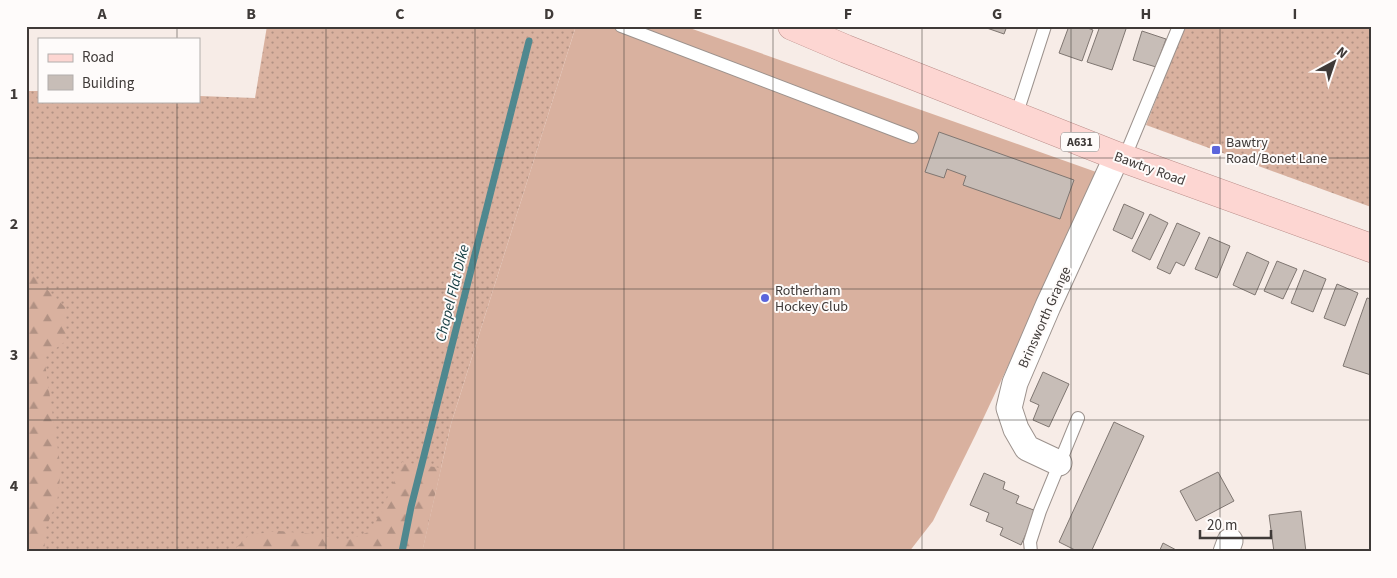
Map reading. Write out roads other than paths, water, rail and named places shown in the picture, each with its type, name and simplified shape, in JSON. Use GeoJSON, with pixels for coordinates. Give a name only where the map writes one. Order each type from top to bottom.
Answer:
{"type":"FeatureCollection","features":[{"type":"Feature","properties":{"kind":"main road","name":"Bawtry Road"},"geometry":{"type":"LineString","coordinates":[[792,26],[1120,158],[1371,248]]}},
{"type":"Feature","properties":{"kind":"street","name":"Brinsworth Grange"},"geometry":{"type":"LineString","coordinates":[[1059,463],[1027,448],[1016,429],[1009,408],[1015,383],[1048,306],[1120,158]]}},
{"type":"Feature","properties":{"kind":"lane"},"geometry":{"type":"LineString","coordinates":[[621,26],[912,137]]}},
{"type":"Feature","properties":{"kind":"lane"},"geometry":{"type":"LineString","coordinates":[[1016,116],[1045,26]]}},
{"type":"Feature","properties":{"kind":"lane"},"geometry":{"type":"LineString","coordinates":[[1120,158],[1179,26]]}},
{"type":"Feature","properties":{"kind":"lane"},"geometry":{"type":"LineString","coordinates":[[1031,552],[1030,542],[1040,510],[1078,418]]}},
{"type":"Feature","properties":{"kind":"waterway","name":"Chapel Flat Dike"},"geometry":{"type":"LineString","coordinates":[[402,552],[411,507],[529,41]]}},
{"type":"Feature","properties":{"kind":"place","name":"Bawtry Road/Bonet Lane"},"geometry":{"type":"Point","coordinates":[1216,150]}},
{"type":"Feature","properties":{"kind":"place","name":"Rotherham Hockey Club"},"geometry":{"type":"Point","coordinates":[765,298]}}]}
